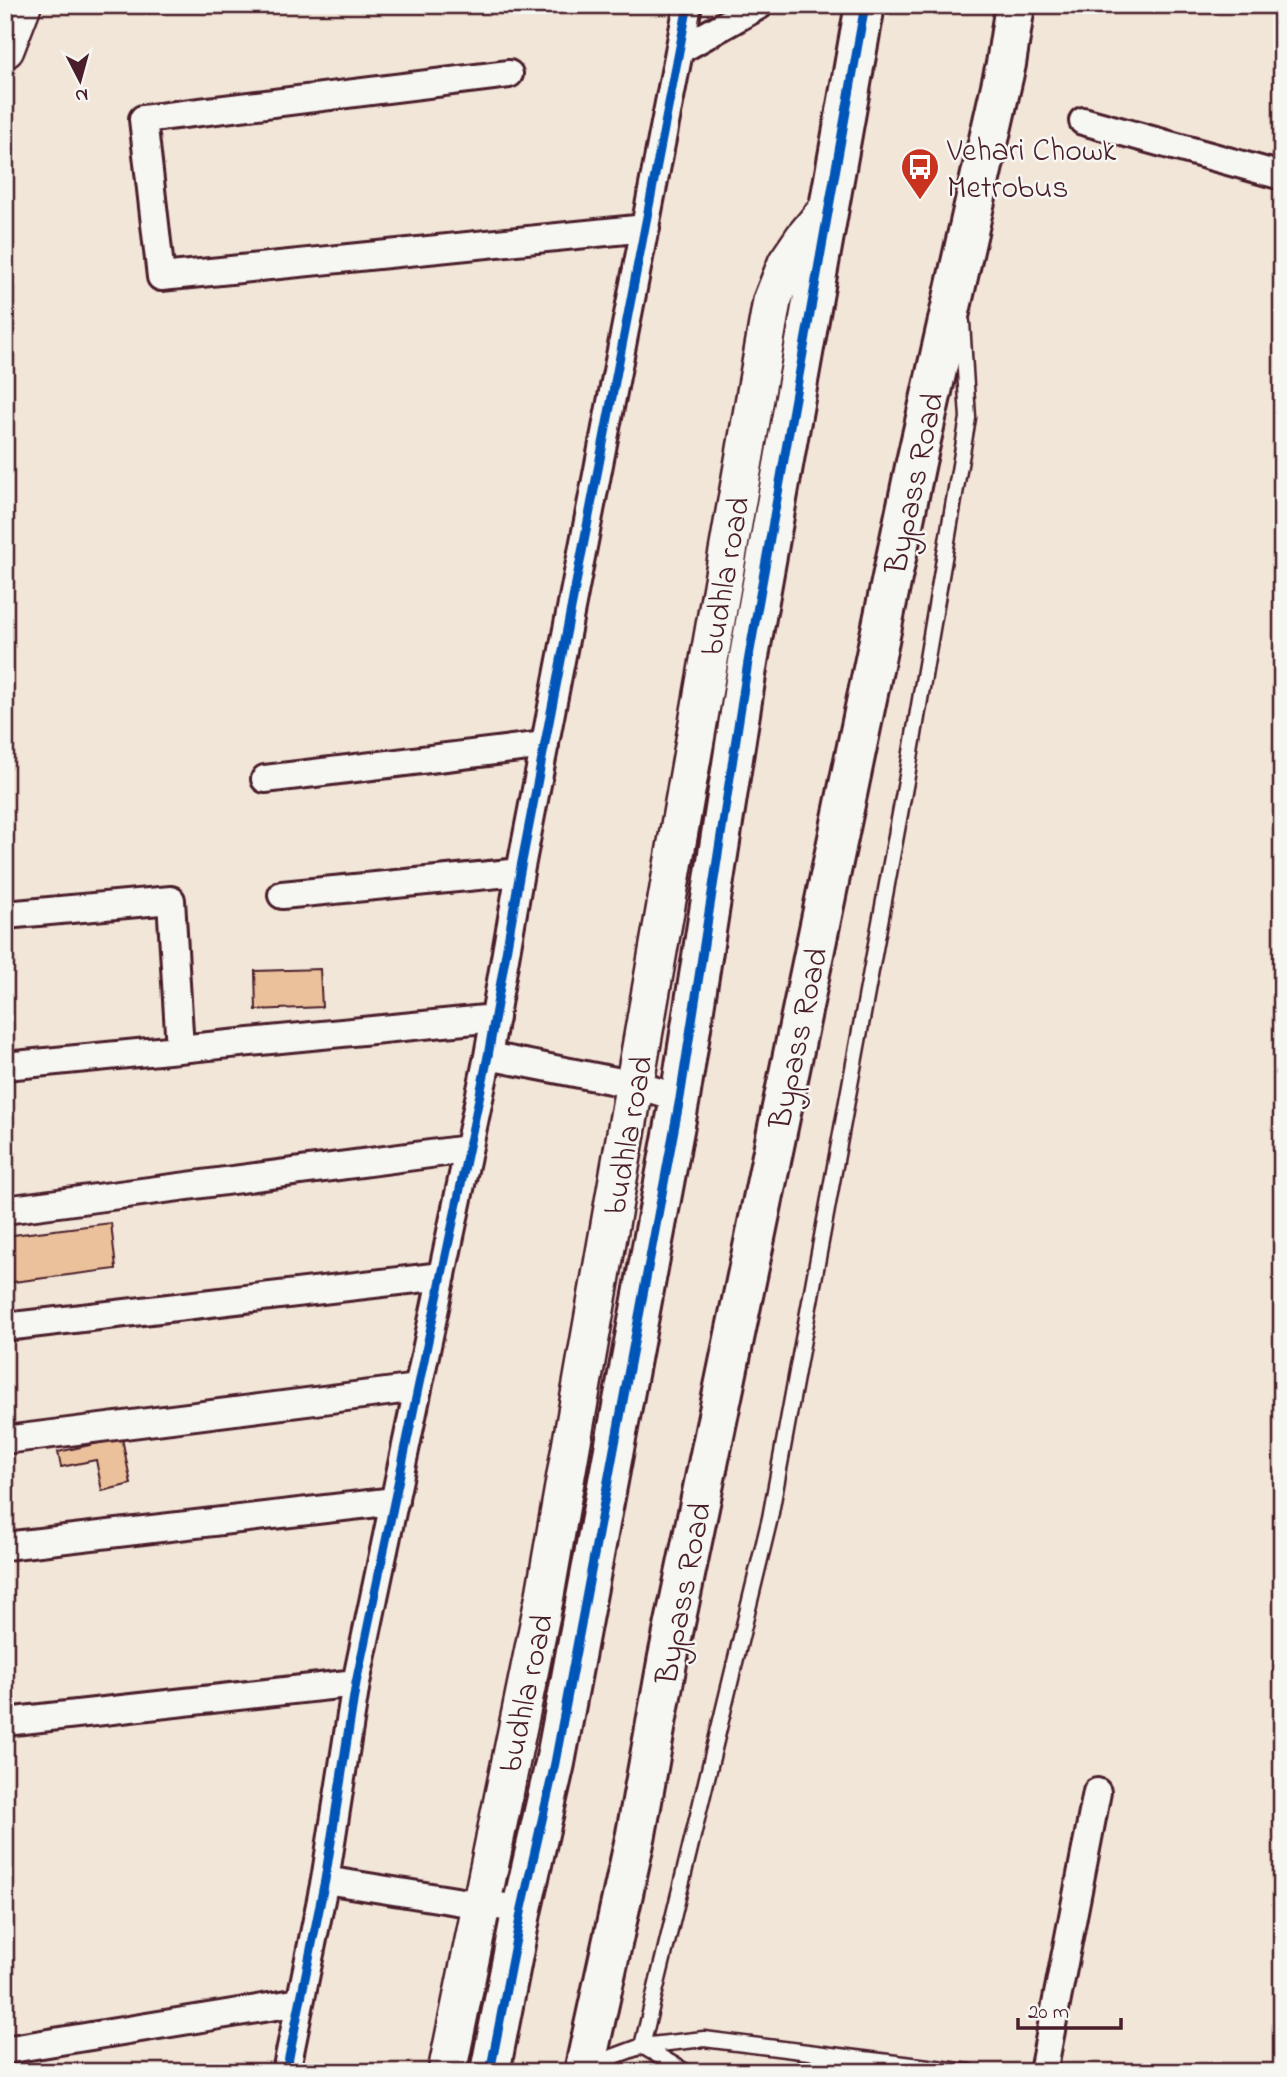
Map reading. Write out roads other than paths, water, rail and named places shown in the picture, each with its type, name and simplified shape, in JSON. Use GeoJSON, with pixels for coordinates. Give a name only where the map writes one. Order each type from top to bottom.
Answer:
{"type":"FeatureCollection","features":[{"type":"Feature","properties":{"kind":"main road"},"geometry":{"type":"LineString","coordinates":[[490,2072],[522,1908],[555,1763],[680,1098],[751,648],[864,5]]}},
{"type":"Feature","properties":{"kind":"main road","name":"Bypass Road"},"geometry":{"type":"LineString","coordinates":[[585,2069],[636,1834],[668,1657],[916,462],[1006,64],[1015,5]]}},
{"type":"Feature","properties":{"kind":"street"},"geometry":{"type":"LineString","coordinates":[[5,49],[22,5]]}},
{"type":"Feature","properties":{"kind":"street"},"geometry":{"type":"LineString","coordinates":[[285,2072],[325,1880],[356,1683],[488,1056],[520,872],[688,5]]}},
{"type":"Feature","properties":{"kind":"street"},"geometry":{"type":"LineString","coordinates":[[680,50],[760,5]]}},
{"type":"Feature","properties":{"kind":"street"},"geometry":{"type":"LineString","coordinates":[[509,74],[143,119],[161,277],[646,228]]}},
{"type":"Feature","properties":{"kind":"street"},"geometry":{"type":"LineString","coordinates":[[1083,121],[1282,176]]}},
{"type":"Feature","properties":{"kind":"street","name":"budhla road"},"geometry":{"type":"LineString","coordinates":[[447,2072],[545,1595],[772,301],[787,263],[827,210]]}},
{"type":"Feature","properties":{"kind":"street"},"geometry":{"type":"LineString","coordinates":[[265,779],[545,745]]}},
{"type":"Feature","properties":{"kind":"street"},"geometry":{"type":"LineString","coordinates":[[282,894],[520,872]]}},
{"type":"Feature","properties":{"kind":"street"},"geometry":{"type":"LineString","coordinates":[[5,915],[171,900],[180,1049]]}},
{"type":"Feature","properties":{"kind":"street"},"geometry":{"type":"LineString","coordinates":[[5,1066],[495,1018]]}},
{"type":"Feature","properties":{"kind":"street"},"geometry":{"type":"LineString","coordinates":[[488,1056],[636,1085],[680,1098]]}},
{"type":"Feature","properties":{"kind":"street"},"geometry":{"type":"LineString","coordinates":[[5,1210],[468,1149]]}},
{"type":"Feature","properties":{"kind":"street"},"geometry":{"type":"LineString","coordinates":[[5,1327],[442,1276]]}},
{"type":"Feature","properties":{"kind":"street"},"geometry":{"type":"LineString","coordinates":[[5,1440],[418,1388]]}},
{"type":"Feature","properties":{"kind":"street"},"geometry":{"type":"LineString","coordinates":[[5,1546],[395,1501]]}},
{"type":"Feature","properties":{"kind":"street"},"geometry":{"type":"LineString","coordinates":[[5,1722],[356,1683]]}},
{"type":"Feature","properties":{"kind":"street"},"geometry":{"type":"LineString","coordinates":[[1043,2072],[1097,1792]]}},
{"type":"Feature","properties":{"kind":"street"},"geometry":{"type":"LineString","coordinates":[[325,1880],[481,1905],[522,1908]]}},
{"type":"Feature","properties":{"kind":"street"},"geometry":{"type":"LineString","coordinates":[[5,2050],[300,2002]]}},
{"type":"Feature","properties":{"kind":"lane"},"geometry":{"type":"LineString","coordinates":[[642,2046],[770,1518],[905,790],[968,418],[958,276]]}},
{"type":"Feature","properties":{"kind":"lane"},"geometry":{"type":"LineString","coordinates":[[585,2069],[642,2046],[705,2039],[969,2072]]}},
{"type":"Feature","properties":{"kind":"lane"},"geometry":{"type":"LineString","coordinates":[[642,2046],[686,2072]]}},
{"type":"Feature","properties":{"kind":"place","name":"Vehari Chowk Metrobus"},"geometry":{"type":"Point","coordinates":[920,201]}}]}
